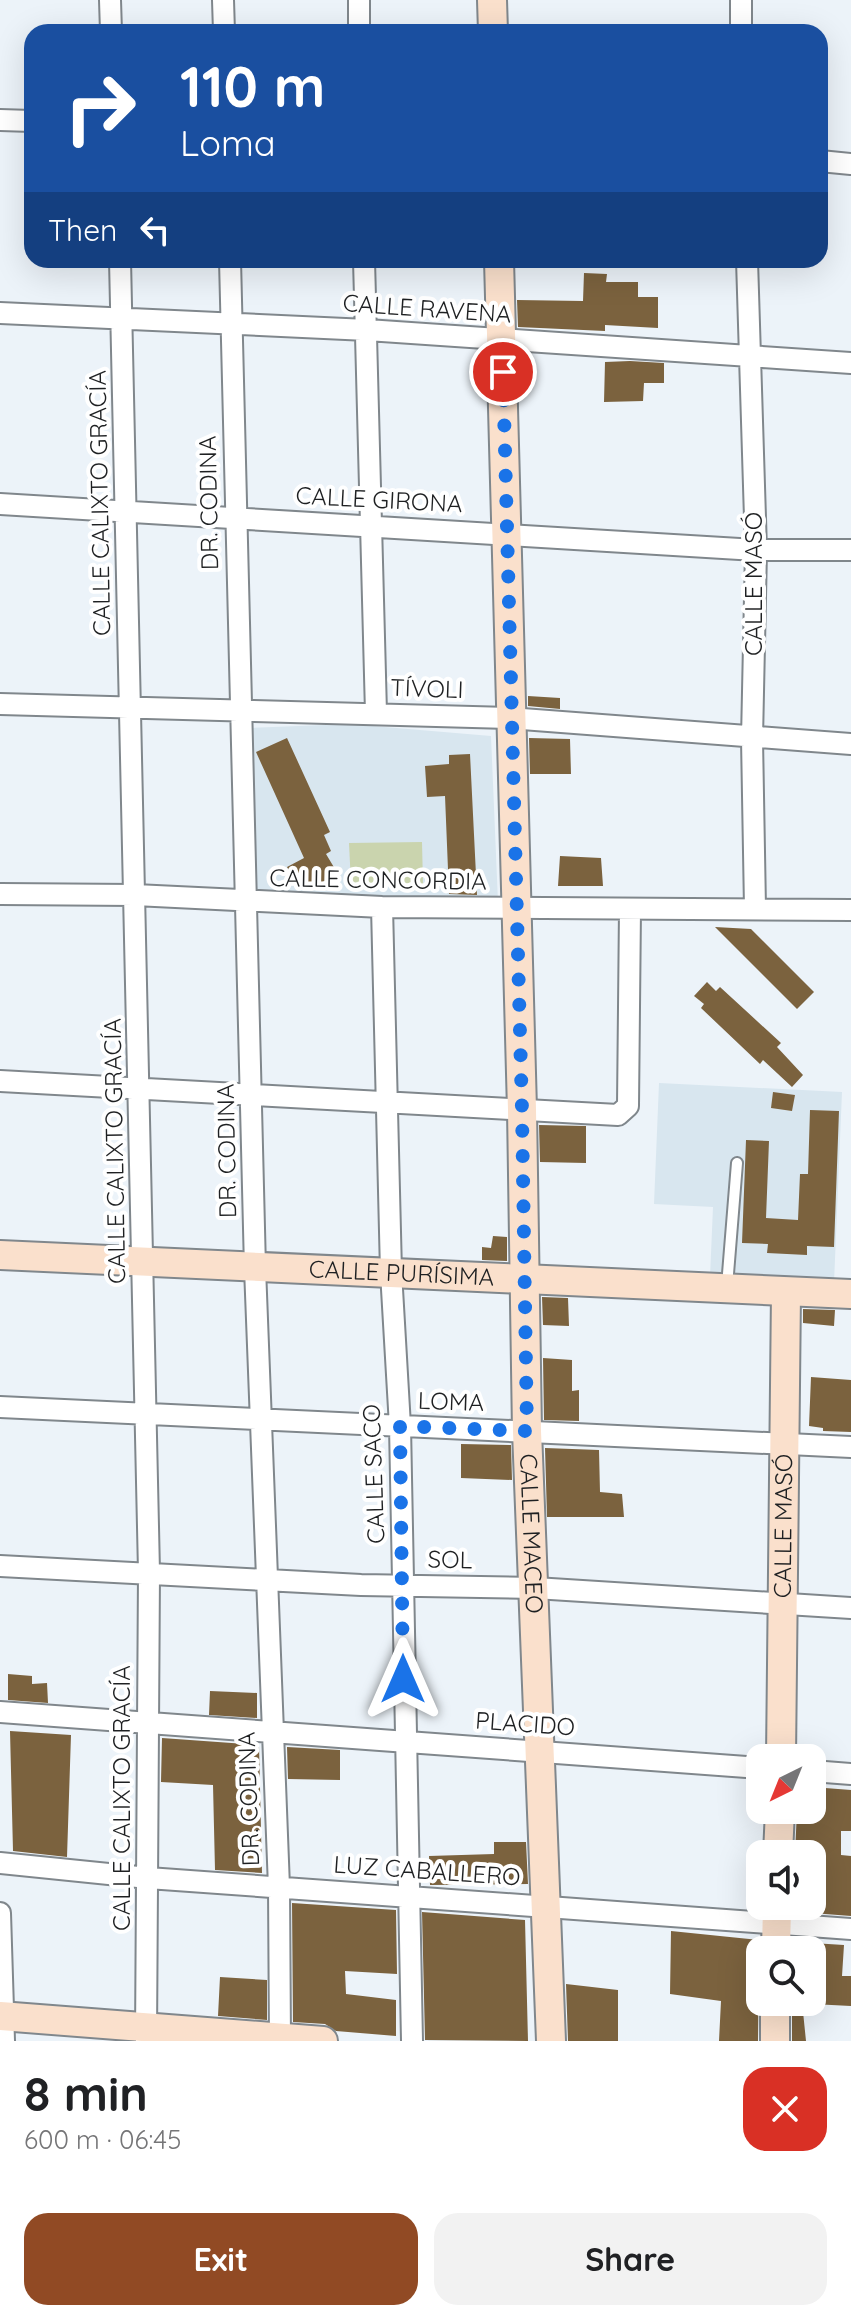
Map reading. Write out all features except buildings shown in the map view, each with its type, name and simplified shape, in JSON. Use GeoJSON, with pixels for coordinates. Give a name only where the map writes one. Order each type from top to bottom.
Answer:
{"type":"FeatureCollection","features":[{"type":"Feature","properties":{"kind":"street"},"geometry":{"type":"LineString","coordinates":[[110,0],[111,24]]}},
{"type":"Feature","properties":{"kind":"street"},"geometry":{"type":"LineString","coordinates":[[223,0],[224,24]]}},
{"type":"Feature","properties":{"kind":"street"},"geometry":{"type":"LineString","coordinates":[[359,0],[359,24]]}},
{"type":"Feature","properties":{"kind":"street"},"geometry":{"type":"LineString","coordinates":[[492,0],[493,24]]}},
{"type":"Feature","properties":{"kind":"street"},"geometry":{"type":"LineString","coordinates":[[741,0],[741,24]]}},
{"type":"Feature","properties":{"kind":"street"},"geometry":{"type":"LineString","coordinates":[[0,120],[24,121]]}},
{"type":"Feature","properties":{"kind":"street"},"geometry":{"type":"LineString","coordinates":[[828,162],[851,164]]}},
{"type":"Feature","properties":{"kind":"street","name":"CALLE CALIXTO GRACÍA"},"geometry":{"type":"LineString","coordinates":[[120,268],[141,1088],[149,1572],[146,2034]]}},
{"type":"Feature","properties":{"kind":"street","name":"DR. CODINA"},"geometry":{"type":"LineString","coordinates":[[230,268],[255,1268],[279,1887],[280,2039]]}},
{"type":"Feature","properties":{"kind":"street"},"geometry":{"type":"LineString","coordinates":[[364,268],[376,713]]}},
{"type":"Feature","properties":{"kind":"street","name":"CALLE MACEO"},"geometry":{"type":"LineString","coordinates":[[499,268],[509,718],[522,1110],[527,1431],[542,1750],[551,2041]]}},
{"type":"Feature","properties":{"kind":"street","name":"CALLE MASÓ"},"geometry":{"type":"LineString","coordinates":[[747,268],[756,550],[752,739],[755,908]]}},
{"type":"Feature","properties":{"kind":"street","name":"CALLE RAVENA"},"geometry":{"type":"LineString","coordinates":[[0,313],[367,330],[851,363]]}},
{"type":"Feature","properties":{"kind":"street","name":"CALLE GIRONA"},"geometry":{"type":"LineString","coordinates":[[0,504],[235,517],[370,529],[505,532],[756,550],[851,550]]}},
{"type":"Feature","properties":{"kind":"street","name":"TÍVOLI"},"geometry":{"type":"LineString","coordinates":[[0,704],[509,718],[752,739],[851,744]]}},
{"type":"Feature","properties":{"kind":"street","name":"CALLE CONCORDIA"},"geometry":{"type":"LineString","coordinates":[[0,894],[135,895],[247,903],[382,907],[851,910]]}},
{"type":"Feature","properties":{"kind":"street","name":"CALLE SACO"},"geometry":{"type":"LineString","coordinates":[[382,907],[391,1272],[400,1426],[412,2041]]}},
{"type":"Feature","properties":{"kind":"street"},"geometry":{"type":"LineString","coordinates":[[0,1081],[618,1115],[625,1112],[628,1106],[630,909]]}},
{"type":"Feature","properties":{"kind":"street","name":"CALLE PURÍSIMA"},"geometry":{"type":"LineString","coordinates":[[0,1255],[851,1294]]}},
{"type":"Feature","properties":{"kind":"street","name":"CALLE MASÓ"},"geometry":{"type":"LineString","coordinates":[[781,1744],[786,1292]]}},
{"type":"Feature","properties":{"kind":"street","name":"LOMA"},"geometry":{"type":"LineString","coordinates":[[0,1407],[851,1447]]}},
{"type":"Feature","properties":{"kind":"street","name":"SOL"},"geometry":{"type":"LineString","coordinates":[[0,1566],[403,1585],[535,1588],[851,1608]]}},
{"type":"Feature","properties":{"kind":"street","name":"PLACIDO"},"geometry":{"type":"LineString","coordinates":[[0,1712],[273,1735],[542,1750],[746,1767]]}},
{"type":"Feature","properties":{"kind":"street"},"geometry":{"type":"LineString","coordinates":[[826,1772],[851,1774]]}},
{"type":"Feature","properties":{"kind":"street","name":"LUZ CABALLERO"},"geometry":{"type":"LineString","coordinates":[[0,1863],[148,1878],[547,1905],[776,1927],[851,1929]]}},
{"type":"Feature","properties":{"kind":"street"},"geometry":{"type":"LineString","coordinates":[[0,1913],[3,2025],[323,2041]]}},
{"type":"Feature","properties":{"kind":"street"},"geometry":{"type":"LineString","coordinates":[[775,2016],[775,2041]]}},
{"type":"Feature","properties":{"kind":"lane"},"geometry":{"type":"LineString","coordinates":[[726,1288],[737,1163]]}},
{"type":"Feature","properties":{"kind":"shaded area"},"geometry":{"type":"Polygon","coordinates":[[[349,724],[491,736],[498,902],[257,897],[250,728],[349,724]]]}},
{"type":"Feature","properties":{"kind":"shaded area"},"geometry":{"type":"Polygon","coordinates":[[[659,1083],[842,1092],[834,1283],[710,1277],[713,1207],[654,1204],[659,1083]]]}},
{"type":"Feature","properties":{"kind":"green space"},"geometry":{"type":"Polygon","coordinates":[[[422,842],[423,884],[351,884],[349,843],[422,842]]]}},
{"type":"Feature","properties":{"kind":"route"},"geometry":{"type":"LineString","coordinates":[[403,1679],[400,1426],[527,1431],[503,372]]}}]}
